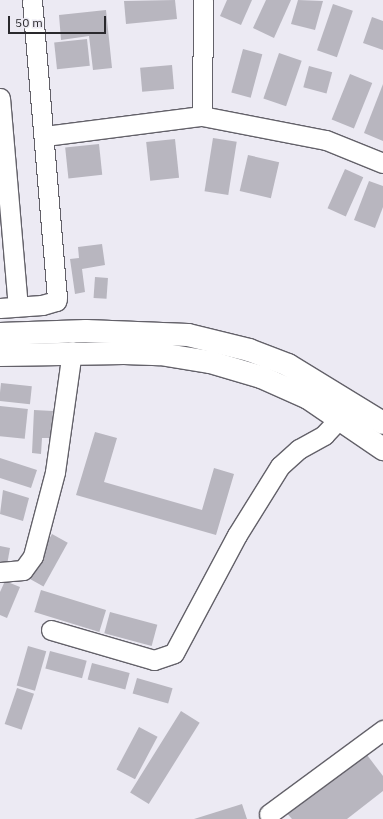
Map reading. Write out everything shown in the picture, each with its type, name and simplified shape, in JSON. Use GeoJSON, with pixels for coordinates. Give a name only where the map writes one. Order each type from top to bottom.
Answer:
{"type":"FeatureCollection","features":[{"type":"Feature","properties":{"kind":"main road"},"geometry":{"type":"LineString","coordinates":[[0,334],[101,331],[188,335],[249,350],[288,365],[379,419]]}},
{"type":"Feature","properties":{"kind":"main road"},"geometry":{"type":"LineString","coordinates":[[0,355],[72,351],[160,354],[210,362],[261,377],[308,398],[340,418],[383,449]]}},
{"type":"Feature","properties":{"kind":"street"},"geometry":{"type":"LineString","coordinates":[[0,98],[9,307],[52,304],[57,298],[45,136],[32,0]]}},
{"type":"Feature","properties":{"kind":"street"},"geometry":{"type":"LineString","coordinates":[[202,116],[203,0]]}},
{"type":"Feature","properties":{"kind":"street"},"geometry":{"type":"LineString","coordinates":[[45,136],[202,116],[326,140],[383,163]]}},
{"type":"Feature","properties":{"kind":"street"},"geometry":{"type":"LineString","coordinates":[[0,572],[23,570],[33,556],[55,472],[72,351]]}},
{"type":"Feature","properties":{"kind":"street"},"geometry":{"type":"LineString","coordinates":[[51,630],[154,660],[174,654],[237,535],[280,466],[299,448],[324,435],[340,418]]}},
{"type":"Feature","properties":{"kind":"street"},"geometry":{"type":"LineString","coordinates":[[269,814],[383,730]]}},
{"type":"Feature","properties":{"kind":"building"},"geometry":{"type":"Polygon","coordinates":[[[175,0],[177,19],[126,24],[124,1],[175,0]]]}},
{"type":"Feature","properties":{"kind":"building"},"geometry":{"type":"Polygon","coordinates":[[[227,0],[252,0],[241,25],[220,16],[227,0]]]}},
{"type":"Feature","properties":{"kind":"building"},"geometry":{"type":"Polygon","coordinates":[[[266,0],[291,0],[274,38],[253,28],[266,0]]]}},
{"type":"Feature","properties":{"kind":"building"},"geometry":{"type":"Polygon","coordinates":[[[298,0],[323,1],[315,30],[291,24],[298,0]]]}},
{"type":"Feature","properties":{"kind":"building"},"geometry":{"type":"Polygon","coordinates":[[[333,4],[353,11],[337,57],[317,50],[333,4]]]}},
{"type":"Feature","properties":{"kind":"building"},"geometry":{"type":"Polygon","coordinates":[[[106,10],[112,68],[93,70],[89,36],[61,40],[59,15],[106,10]]]}},
{"type":"Feature","properties":{"kind":"building"},"geometry":{"type":"Polygon","coordinates":[[[372,17],[383,21],[383,50],[363,43],[372,17]]]}},
{"type":"Feature","properties":{"kind":"building"},"geometry":{"type":"Polygon","coordinates":[[[87,39],[90,66],[57,69],[54,42],[87,39]]]}},
{"type":"Feature","properties":{"kind":"building"},"geometry":{"type":"Polygon","coordinates":[[[243,49],[262,54],[251,98],[231,92],[243,49]]]}},
{"type":"Feature","properties":{"kind":"building"},"geometry":{"type":"Polygon","coordinates":[[[279,53],[302,61],[286,106],[263,98],[279,53]]]}},
{"type":"Feature","properties":{"kind":"building"},"geometry":{"type":"Polygon","coordinates":[[[172,65],[174,89],[142,92],[140,68],[172,65]]]}},
{"type":"Feature","properties":{"kind":"building"},"geometry":{"type":"Polygon","coordinates":[[[309,66],[332,72],[326,93],[303,87],[309,66]]]}},
{"type":"Feature","properties":{"kind":"building"},"geometry":{"type":"Polygon","coordinates":[[[350,74],[372,83],[354,128],[332,119],[350,74]]]}},
{"type":"Feature","properties":{"kind":"building"},"geometry":{"type":"Polygon","coordinates":[[[383,84],[383,141],[364,133],[383,84]]]}},
{"type":"Feature","properties":{"kind":"building"},"geometry":{"type":"Polygon","coordinates":[[[213,138],[237,142],[228,195],[205,191],[213,138]]]}},
{"type":"Feature","properties":{"kind":"building"},"geometry":{"type":"Polygon","coordinates":[[[175,139],[179,178],[150,181],[146,142],[175,139]]]}},
{"type":"Feature","properties":{"kind":"building"},"geometry":{"type":"Polygon","coordinates":[[[99,144],[102,175],[68,178],[65,148],[99,144]]]}},
{"type":"Feature","properties":{"kind":"building"},"geometry":{"type":"Polygon","coordinates":[[[248,155],[279,162],[271,198],[240,191],[248,155]]]}},
{"type":"Feature","properties":{"kind":"building"},"geometry":{"type":"Polygon","coordinates":[[[345,169],[363,177],[346,216],[328,208],[345,169]]]}},
{"type":"Feature","properties":{"kind":"building"},"geometry":{"type":"Polygon","coordinates":[[[369,181],[383,186],[383,207],[375,228],[354,220],[369,181]]]}},
{"type":"Feature","properties":{"kind":"building"},"geometry":{"type":"Polygon","coordinates":[[[102,244],[105,265],[82,269],[85,292],[75,294],[70,259],[79,258],[78,247],[102,244]]]}},
{"type":"Feature","properties":{"kind":"building"},"geometry":{"type":"Polygon","coordinates":[[[95,277],[108,278],[107,299],[94,298],[95,277]]]}},
{"type":"Feature","properties":{"kind":"building"},"geometry":{"type":"Polygon","coordinates":[[[1,383],[32,386],[30,404],[0,401],[1,383]]]}},
{"type":"Feature","properties":{"kind":"building"},"geometry":{"type":"Polygon","coordinates":[[[0,406],[28,409],[25,439],[0,436],[0,406]]]}},
{"type":"Feature","properties":{"kind":"building"},"geometry":{"type":"Polygon","coordinates":[[[34,410],[53,411],[51,438],[42,438],[41,454],[32,453],[34,410]]]}},
{"type":"Feature","properties":{"kind":"building"},"geometry":{"type":"Polygon","coordinates":[[[95,432],[117,438],[104,482],[202,510],[214,468],[234,474],[216,535],[76,495],[95,432]]]}},
{"type":"Feature","properties":{"kind":"building"},"geometry":{"type":"Polygon","coordinates":[[[0,458],[37,470],[31,488],[0,478],[0,458]]]}},
{"type":"Feature","properties":{"kind":"building"},"geometry":{"type":"Polygon","coordinates":[[[3,490],[29,498],[23,521],[0,514],[3,490]]]}},
{"type":"Feature","properties":{"kind":"building"},"geometry":{"type":"Polygon","coordinates":[[[52,534],[68,543],[44,586],[28,578],[52,534]]]}},
{"type":"Feature","properties":{"kind":"building"},"geometry":{"type":"Polygon","coordinates":[[[0,546],[10,548],[7,565],[0,564],[0,546]]]}},
{"type":"Feature","properties":{"kind":"building"},"geometry":{"type":"Polygon","coordinates":[[[5,581],[20,587],[7,618],[0,615],[0,592],[5,581]]]}},
{"type":"Feature","properties":{"kind":"building"},"geometry":{"type":"Polygon","coordinates":[[[41,590],[106,610],[99,632],[34,612],[41,590]]]}},
{"type":"Feature","properties":{"kind":"building"},"geometry":{"type":"Polygon","coordinates":[[[110,612],[157,625],[152,646],[104,633],[110,612]]]}},
{"type":"Feature","properties":{"kind":"building"},"geometry":{"type":"Polygon","coordinates":[[[28,646],[46,651],[35,691],[17,685],[28,646]]]}},
{"type":"Feature","properties":{"kind":"building"},"geometry":{"type":"Polygon","coordinates":[[[50,651],[87,661],[82,678],[45,668],[50,651]]]}},
{"type":"Feature","properties":{"kind":"building"},"geometry":{"type":"Polygon","coordinates":[[[92,663],[130,673],[125,690],[88,679],[92,663]]]}},
{"type":"Feature","properties":{"kind":"building"},"geometry":{"type":"Polygon","coordinates":[[[137,678],[173,688],[168,704],[133,693],[137,678]]]}},
{"type":"Feature","properties":{"kind":"building"},"geometry":{"type":"Polygon","coordinates":[[[17,688],[34,694],[22,730],[5,724],[17,688]]]}},
{"type":"Feature","properties":{"kind":"building"},"geometry":{"type":"Polygon","coordinates":[[[181,711],[200,723],[149,804],[130,792],[181,711]]]}},
{"type":"Feature","properties":{"kind":"building"},"geometry":{"type":"Polygon","coordinates":[[[139,727],[158,737],[135,779],[116,769],[139,727]]]}},
{"type":"Feature","properties":{"kind":"building"},"geometry":{"type":"Polygon","coordinates":[[[364,751],[383,776],[383,791],[347,819],[292,819],[285,811],[364,751]]]}},
{"type":"Feature","properties":{"kind":"building"},"geometry":{"type":"Polygon","coordinates":[[[242,804],[247,819],[194,819],[242,804]]]}}]}
